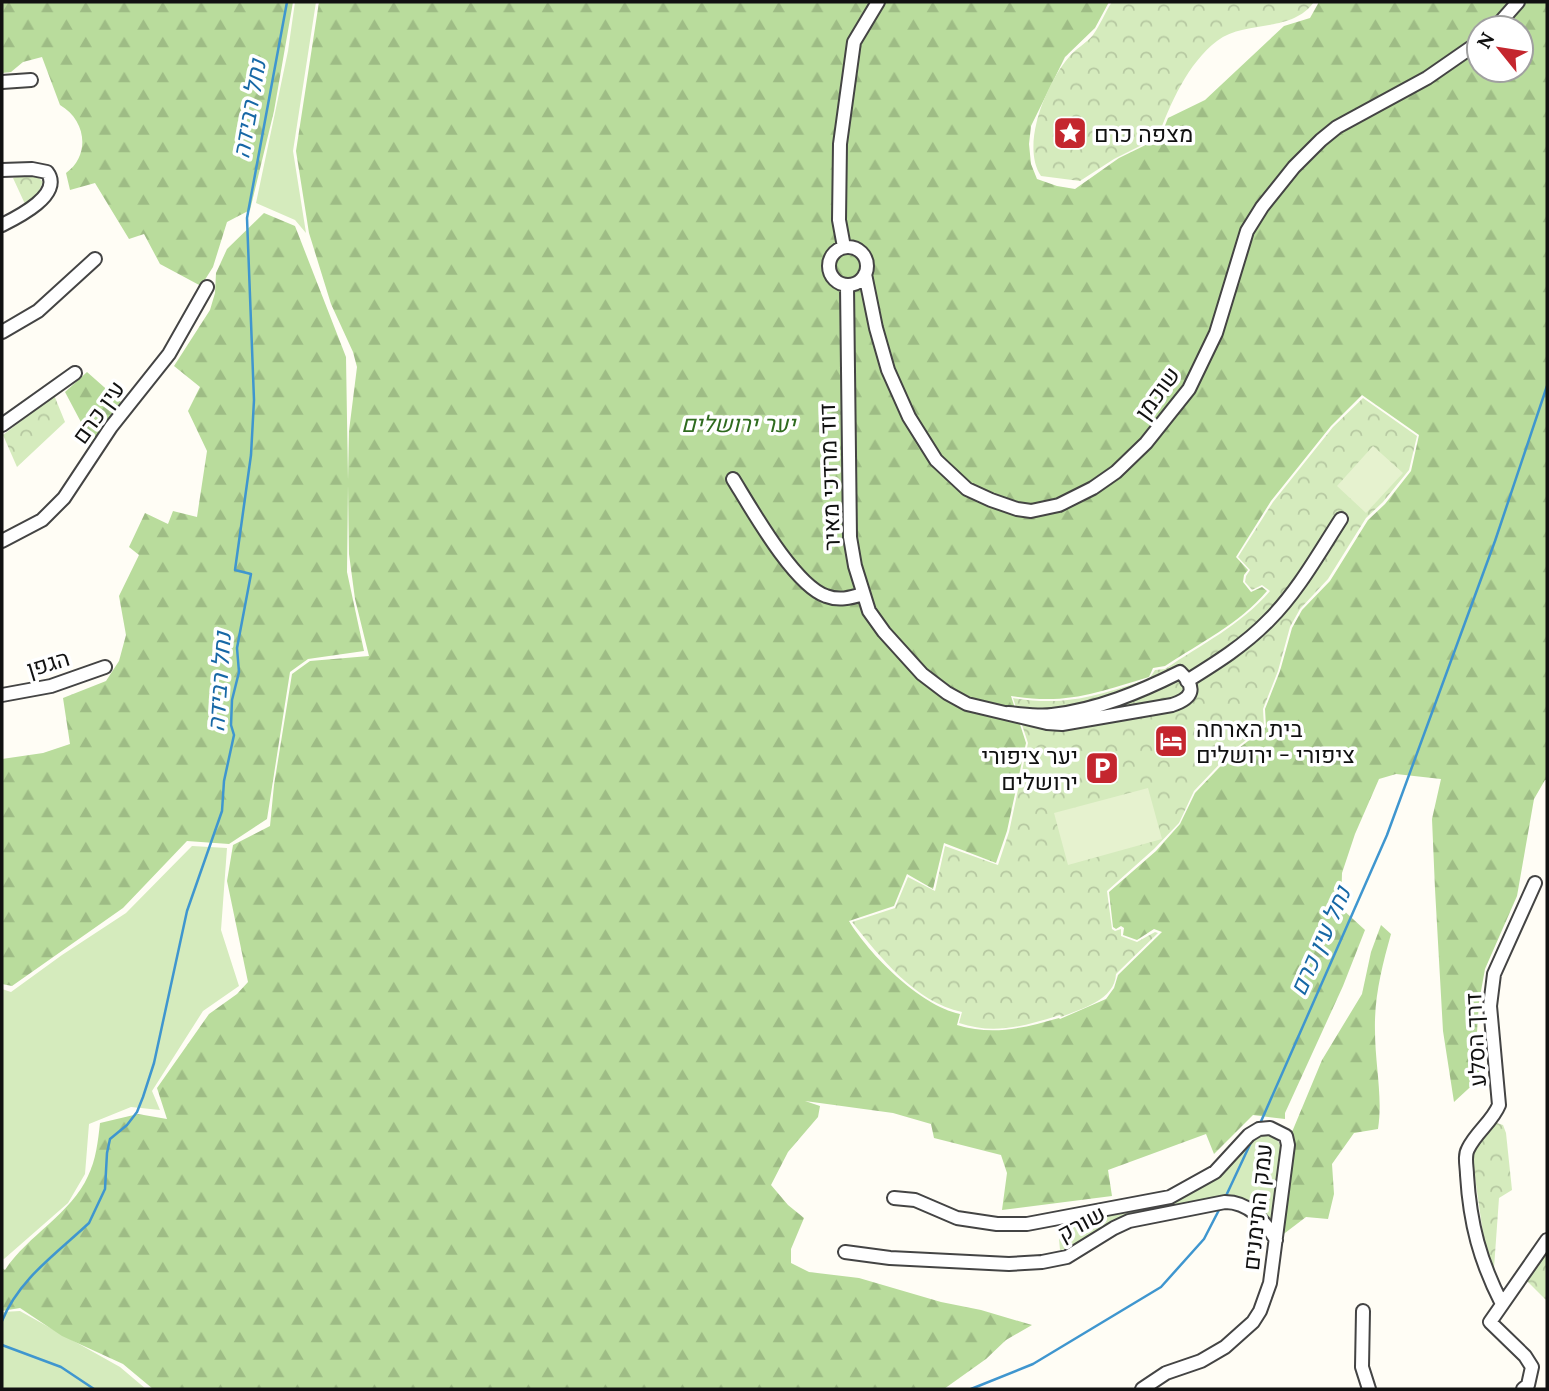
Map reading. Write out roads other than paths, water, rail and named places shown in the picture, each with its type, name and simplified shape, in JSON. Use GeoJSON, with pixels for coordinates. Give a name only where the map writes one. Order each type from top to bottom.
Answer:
{"type":"FeatureCollection","features":[{"type":"Feature","properties":{"kind":"street"},"geometry":{"type":"LineString","coordinates":[[844,247],[839,220],[842,131],[854,42],[878,2]]}},
{"type":"Feature","properties":{"kind":"street","name":"שוכמן"},"geometry":{"type":"LineString","coordinates":[[866,274],[876,328],[888,370],[909,417],[936,460],[967,489],[991,500],[1031,511],[1059,505],[1093,488],[1116,472],[1146,443],[1189,389],[1216,333],[1247,231],[1262,207],[1294,167],[1337,127],[1427,78],[1465,52]]}},
{"type":"Feature","properties":{"kind":"street"},"geometry":{"type":"LineString","coordinates":[[2,82],[31,80]]}},
{"type":"Feature","properties":{"kind":"street"},"geometry":{"type":"LineString","coordinates":[[2,170],[25,168],[47,172],[51,183],[46,195],[2,225]]}},
{"type":"Feature","properties":{"kind":"street"},"geometry":{"type":"LineString","coordinates":[[844,247],[856,248],[865,256],[866,274],[858,283],[847,286],[836,281],[831,277],[828,265],[833,253],[844,247]]}},
{"type":"Feature","properties":{"kind":"street"},"geometry":{"type":"LineString","coordinates":[[2,332],[38,311],[95,259]]}},
{"type":"Feature","properties":{"kind":"street","name":"דוד מרדכי מאיר"},"geometry":{"type":"LineString","coordinates":[[847,286],[850,537],[869,611],[884,632],[922,674],[947,693],[967,704],[1047,723],[1062,724],[1172,705],[1186,701],[1190,695],[1187,681],[1180,672],[1106,703],[1050,716],[1008,713]]}},
{"type":"Feature","properties":{"kind":"street","name":"עין כרם"},"geometry":{"type":"LineString","coordinates":[[2,541],[37,523],[61,502],[111,427],[174,347],[207,287]]}},
{"type":"Feature","properties":{"kind":"street"},"geometry":{"type":"LineString","coordinates":[[2,425],[75,373]]}},
{"type":"Feature","properties":{"kind":"street"},"geometry":{"type":"LineString","coordinates":[[733,479],[800,577],[824,596],[842,600],[863,594]]}},
{"type":"Feature","properties":{"kind":"street"},"geometry":{"type":"LineString","coordinates":[[1187,681],[1225,658],[1269,620],[1301,582],[1341,519]]}},
{"type":"Feature","properties":{"kind":"street","name":"הגפן"},"geometry":{"type":"LineString","coordinates":[[2,695],[39,689],[105,667]]}},
{"type":"Feature","properties":{"kind":"street","name":"דרך הסלע"},"geometry":{"type":"LineString","coordinates":[[1502,1304],[1477,1247],[1469,1202],[1466,1151],[1482,1127],[1495,1115],[1499,1105],[1490,1006],[1493,974],[1535,883]]}},
{"type":"Feature","properties":{"kind":"street","name":"עמק התימנים"},"geometry":{"type":"LineString","coordinates":[[894,1198],[915,1200],[957,1218],[997,1224],[1027,1224],[1170,1197],[1215,1172],[1249,1135],[1259,1129],[1270,1128],[1286,1136],[1288,1145],[1266,1298],[1253,1322],[1225,1347],[1201,1361],[1166,1373],[1142,1389]]}},
{"type":"Feature","properties":{"kind":"street","name":"שורק"},"geometry":{"type":"LineString","coordinates":[[845,1252],[890,1258],[1009,1264],[1042,1262],[1068,1257],[1129,1221],[1225,1202],[1238,1202],[1249,1208],[1269,1228],[1276,1240]]}},
{"type":"Feature","properties":{"kind":"street"},"geometry":{"type":"LineString","coordinates":[[1523,1389],[1528,1385],[1532,1367],[1525,1356],[1490,1322],[1547,1240]]}},
{"type":"Feature","properties":{"kind":"street"},"geometry":{"type":"LineString","coordinates":[[1363,1311],[1362,1367],[1369,1389]]}},
{"type":"Feature","properties":{"kind":"waterway","name":"נחל רבידה"},"geometry":{"type":"LineString","coordinates":[[2,1321],[9,1306],[28,1280],[89,1223],[105,1189],[110,1139],[127,1125],[137,1112],[143,1097],[154,1063],[187,911],[222,811],[224,781],[234,735],[231,725],[232,700],[239,672],[237,648],[251,574],[235,570],[251,455],[254,400],[247,218],[287,2]]}},
{"type":"Feature","properties":{"kind":"waterway","name":"נחל עין כרם"},"geometry":{"type":"LineString","coordinates":[[1259,1126],[1387,835],[1495,541],[1547,386]]}},
{"type":"Feature","properties":{"kind":"waterway","name":"נחל עין כרם"},"geometry":{"type":"LineString","coordinates":[[1225,1198],[1253,1138]]}},
{"type":"Feature","properties":{"kind":"waterway","name":"נחל עין כרם"},"geometry":{"type":"LineString","coordinates":[[971,1389],[1033,1364],[1161,1287],[1204,1239],[1220,1208]]}},
{"type":"Feature","properties":{"kind":"waterway"},"geometry":{"type":"LineString","coordinates":[[2,1345],[61,1367],[94,1389]]}},
{"type":"Feature","properties":{"kind":"place","name":"מצפה כרם"},"geometry":{"type":"Point","coordinates":[1070,133]}},
{"type":"Feature","properties":{"kind":"place","name":"בית הארחה ציפורי - ירושלים"},"geometry":{"type":"Point","coordinates":[1171,741]}},
{"type":"Feature","properties":{"kind":"place","name":"יער ציפורי ירושלים"},"geometry":{"type":"Point","coordinates":[1102,768]}},
{"type":"Feature","properties":{"kind":"park label","name":"יער ירושלים"},"geometry":{"type":"Point","coordinates":[738,423]}}]}
